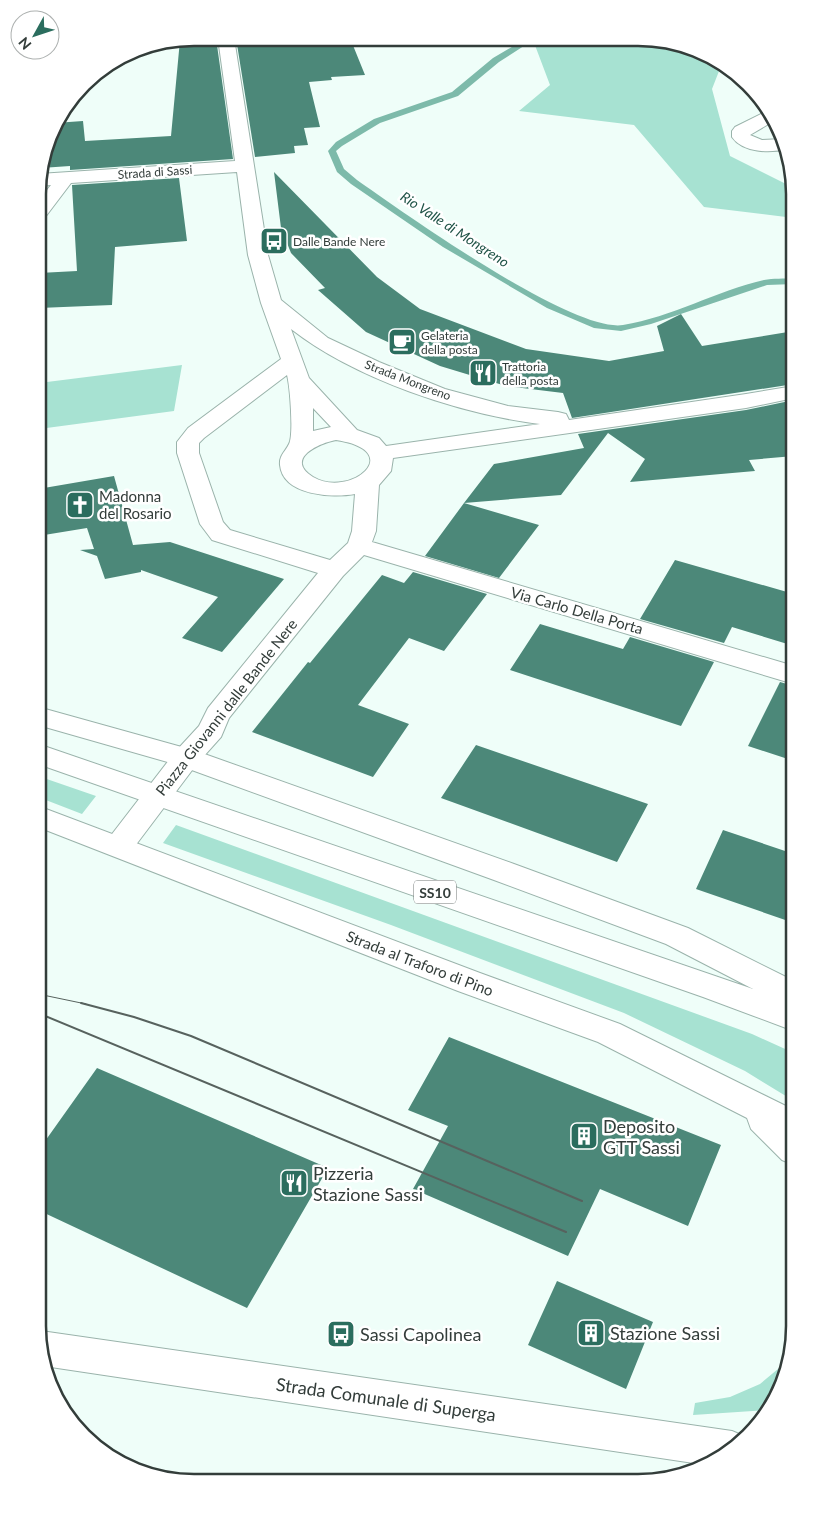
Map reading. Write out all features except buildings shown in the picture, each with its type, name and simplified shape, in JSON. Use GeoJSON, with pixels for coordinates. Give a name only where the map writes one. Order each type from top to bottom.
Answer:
{"type":"FeatureCollection","features":[{"type":"Feature","properties":{"kind":"street"},"geometry":{"type":"LineString","coordinates":[[227,47],[258,255],[271,303],[296,370],[302,410],[302,443]]}},
{"type":"Feature","properties":{"kind":"street"},"geometry":{"type":"LineString","coordinates":[[765,119],[741,131],[741,137],[750,144],[765,146],[777,145]]}},
{"type":"Feature","properties":{"kind":"street","name":"Strada di Sassi"},"geometry":{"type":"LineString","coordinates":[[48,179],[244,166]]}},
{"type":"Feature","properties":{"kind":"street"},"geometry":{"type":"LineString","coordinates":[[46,203],[66,178]]}},
{"type":"Feature","properties":{"kind":"street","name":"Strada Mongreno"},"geometry":{"type":"LineString","coordinates":[[271,303],[321,342],[371,367],[437,394],[507,413],[591,424]]}},
{"type":"Feature","properties":{"kind":"street"},"geometry":{"type":"LineString","coordinates":[[296,370],[349,434]]}},
{"type":"Feature","properties":{"kind":"street"},"geometry":{"type":"LineString","coordinates":[[296,370],[196,433],[188,442],[188,453],[212,524],[221,535],[334,570]]}},
{"type":"Feature","properties":{"kind":"street","name":"Strada Mongreno"},"geometry":{"type":"LineString","coordinates":[[382,453],[591,424],[786,394]]}},
{"type":"Feature","properties":{"kind":"street","name":"Strada Mongreno"},"geometry":{"type":"LineString","coordinates":[[746,401],[786,400]]}},
{"type":"Feature","properties":{"kind":"street"},"geometry":{"type":"LineString","coordinates":[[323,434],[349,434],[375,444],[382,453],[383,463],[378,473],[368,481],[349,488],[329,489],[313,486],[300,480],[292,471],[290,461],[293,452],[302,443],[323,434]]}},
{"type":"Feature","properties":{"kind":"street"},"geometry":{"type":"LineString","coordinates":[[361,538],[368,481]]}},
{"type":"Feature","properties":{"kind":"street"},"geometry":{"type":"LineString","coordinates":[[329,489],[361,538]]}},
{"type":"Feature","properties":{"kind":"street","name":"Piazza Giovanni dalle Bande Nere"},"geometry":{"type":"LineString","coordinates":[[119,846],[186,758],[211,730],[217,715],[361,538]]}},
{"type":"Feature","properties":{"kind":"street","name":"Via Carlo Della Porta"},"geometry":{"type":"LineString","coordinates":[[361,538],[786,672]]}},
{"type":"Feature","properties":{"kind":"street"},"geometry":{"type":"LineString","coordinates":[[46,718],[186,758],[677,936],[785,993]]}},
{"type":"Feature","properties":{"kind":"street","name":"SS10"},"geometry":{"type":"LineString","coordinates":[[46,757],[714,988],[785,1015]]}},
{"type":"Feature","properties":{"kind":"street","name":"Strada al Traforo di Pino"},"geometry":{"type":"LineString","coordinates":[[46,819],[469,982],[609,1033],[785,1121]]}},
{"type":"Feature","properties":{"kind":"street","name":"SS10"},"geometry":{"type":"LineString","coordinates":[[714,988],[785,995]]}},
{"type":"Feature","properties":{"kind":"street"},"geometry":{"type":"LineString","coordinates":[[744,1100],[785,1141]]}},
{"type":"Feature","properties":{"kind":"street","name":"Strada Comunale di Superga"},"geometry":{"type":"LineString","coordinates":[[49,1349],[721,1448]]}},
{"type":"Feature","properties":{"kind":"green space"},"geometry":{"type":"Polygon","coordinates":[[[535,46],[638,46],[667,49],[685,54],[719,71],[712,89],[730,156],[785,183],[786,217],[704,207],[634,125],[519,111],[550,85],[535,46]]]}},
{"type":"Feature","properties":{"kind":"green space"},"geometry":{"type":"Polygon","coordinates":[[[182,365],[174,411],[46,428],[46,382],[182,365]]]}},
{"type":"Feature","properties":{"kind":"green space"},"geometry":{"type":"Polygon","coordinates":[[[46,779],[96,796],[82,814],[46,800],[46,779]]]}},
{"type":"Feature","properties":{"kind":"green space"},"geometry":{"type":"Polygon","coordinates":[[[176,825],[752,1034],[785,1049],[785,1096],[745,1071],[624,1013],[391,925],[163,843],[176,825]]]}},
{"type":"Feature","properties":{"kind":"green space"},"geometry":{"type":"Polygon","coordinates":[[[780,1368],[766,1400],[759,1411],[693,1415],[695,1403],[730,1397],[760,1384],[780,1368]]]}},
{"type":"Feature","properties":{"kind":"waterway","name":"Rio Valle di Mongreno"},"geometry":{"type":"LineString","coordinates":[[519,46],[496,60],[455,94],[377,121],[339,144],[332,151],[340,170],[354,182],[446,245],[550,306],[594,325],[621,328],[648,322],[766,282],[786,281]]}},
{"type":"Feature","properties":{"kind":"tram line"},"geometry":{"type":"LineString","coordinates":[[46,996],[86,1004]]}},
{"type":"Feature","properties":{"kind":"tram line"},"geometry":{"type":"LineString","coordinates":[[81,1003],[134,1017],[191,1036],[582,1201]]}},
{"type":"Feature","properties":{"kind":"tram line"},"geometry":{"type":"LineString","coordinates":[[46,1016],[566,1232]]}},
{"type":"Feature","properties":{"kind":"place","name":"Dalle Bande Nere"},"geometry":{"type":"Point","coordinates":[274,241]}},
{"type":"Feature","properties":{"kind":"place","name":"Gelateria della posta"},"geometry":{"type":"Point","coordinates":[402,342]}},
{"type":"Feature","properties":{"kind":"place","name":"Trattoria della posta"},"geometry":{"type":"Point","coordinates":[483,373]}},
{"type":"Feature","properties":{"kind":"place","name":"Madonna del Rosario"},"geometry":{"type":"Point","coordinates":[80,505]}},
{"type":"Feature","properties":{"kind":"place","name":"Deposito GTT Sassi"},"geometry":{"type":"Point","coordinates":[584,1136]}},
{"type":"Feature","properties":{"kind":"place","name":"Pizzeria Stazione Sassi"},"geometry":{"type":"Point","coordinates":[294,1183]}},
{"type":"Feature","properties":{"kind":"place","name":"Stazione Sassi"},"geometry":{"type":"Point","coordinates":[591,1333]}},
{"type":"Feature","properties":{"kind":"place","name":"Sassi Capolinea"},"geometry":{"type":"Point","coordinates":[341,1334]}}]}
